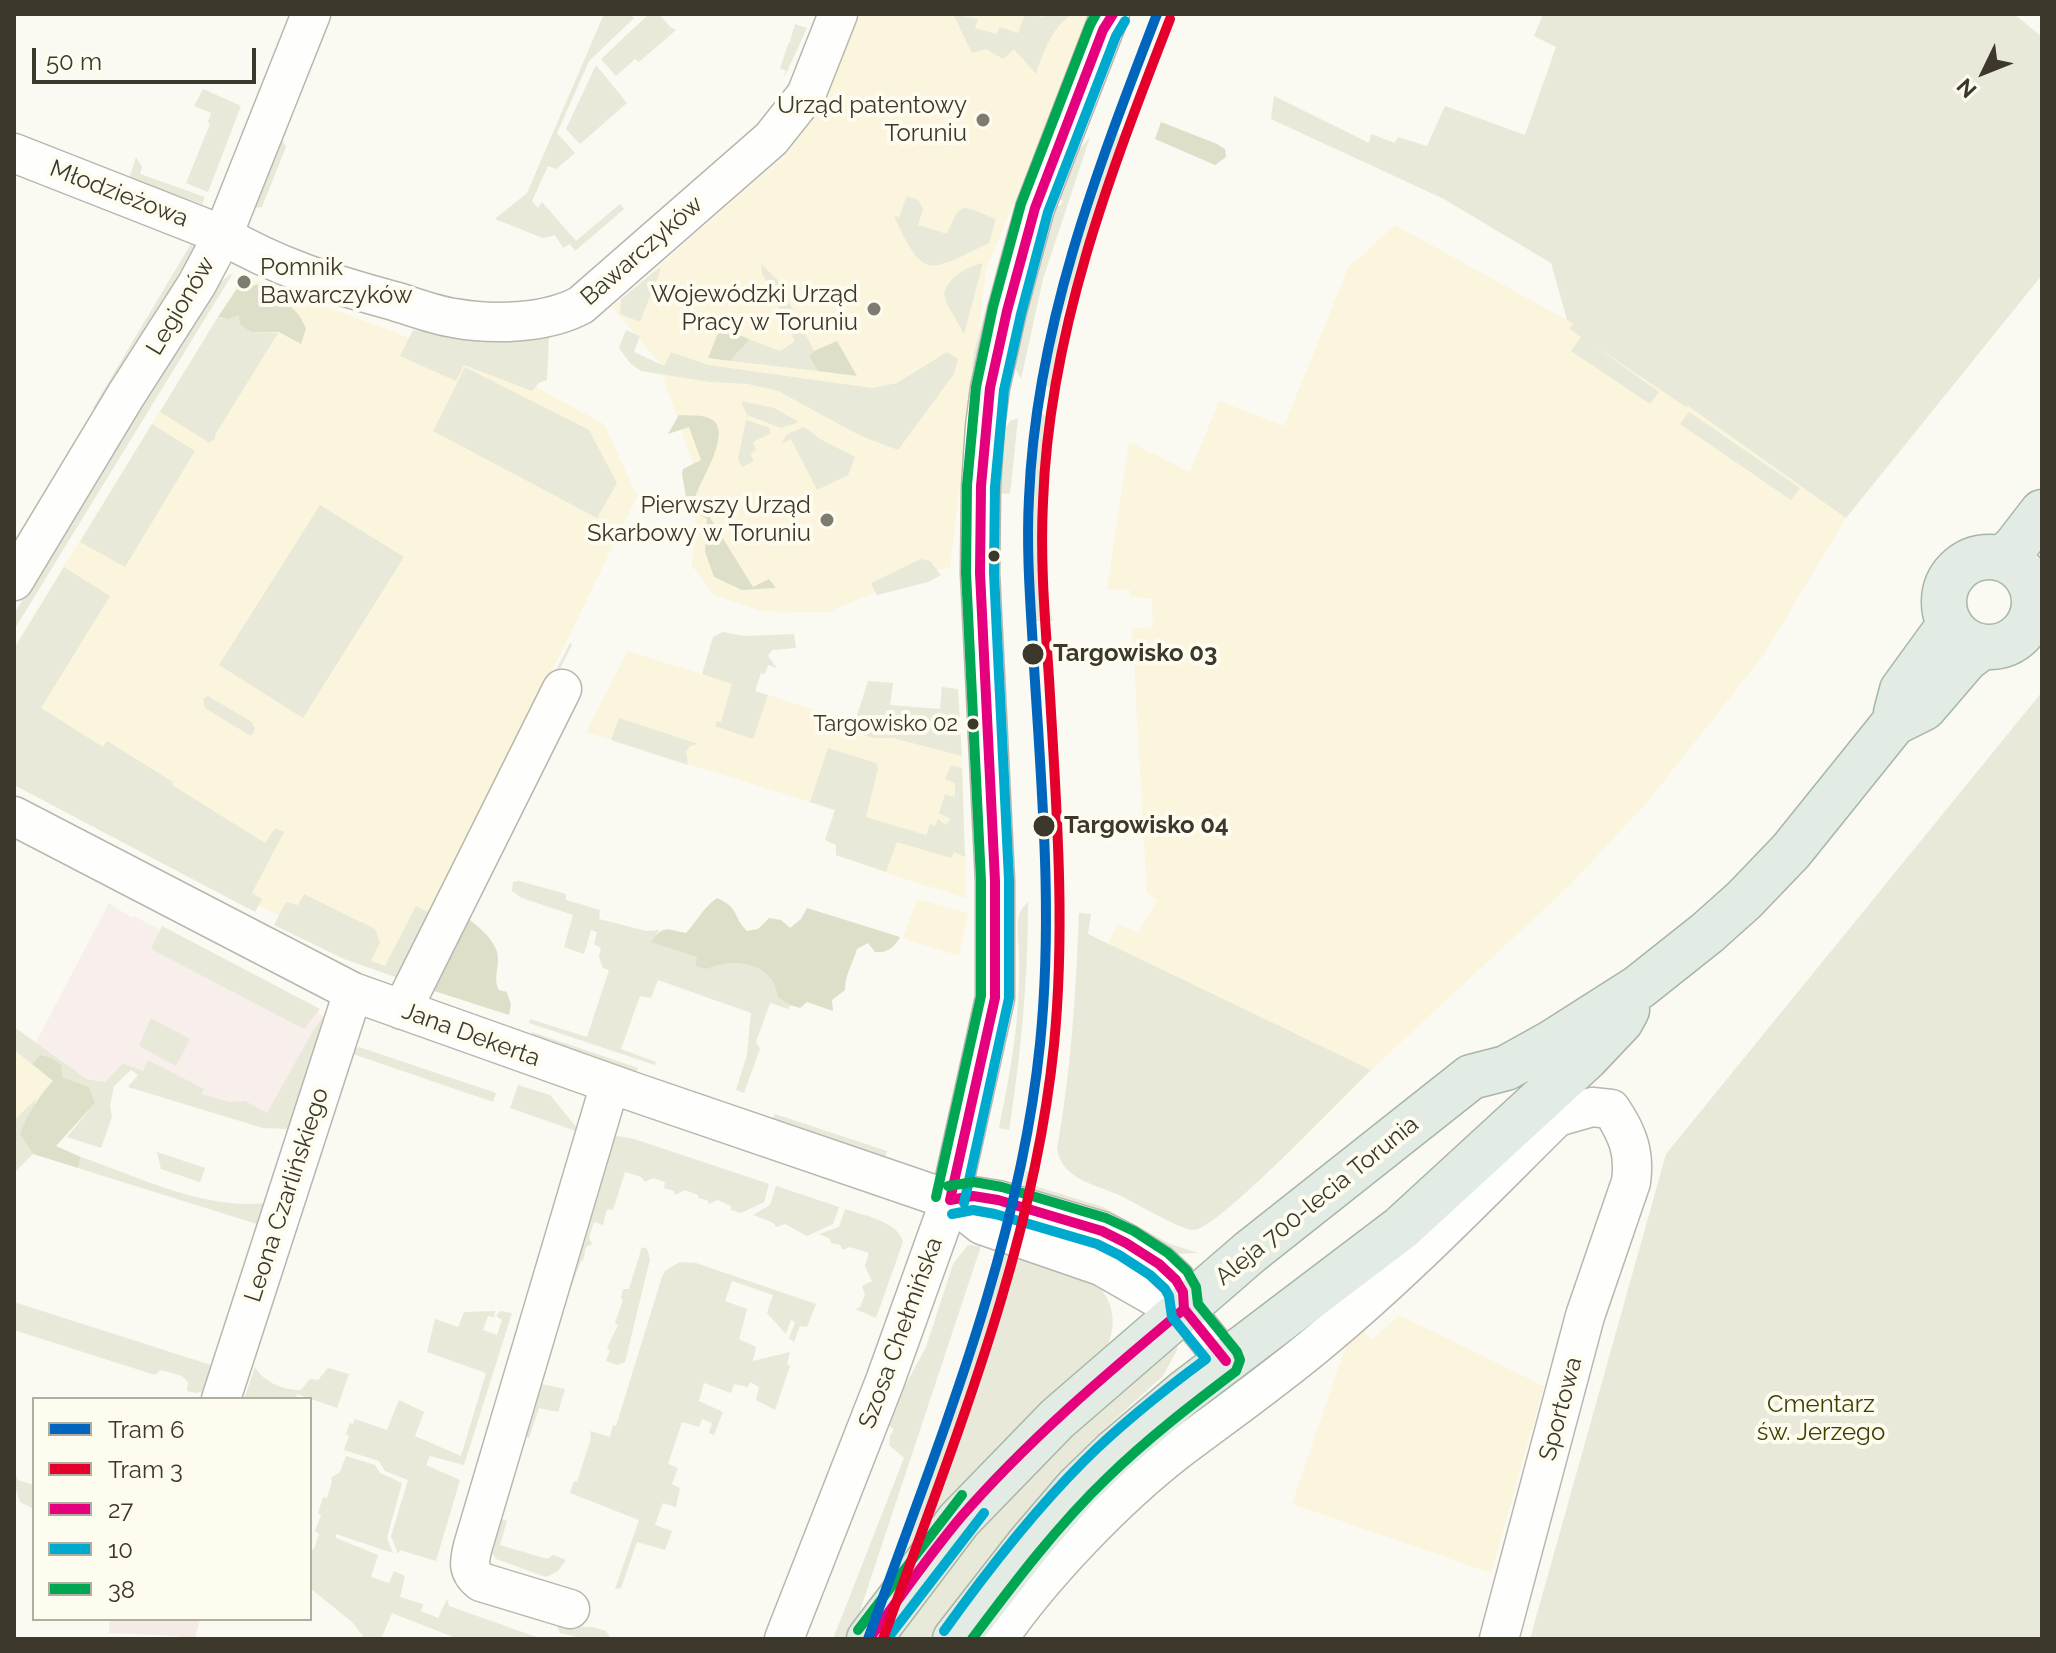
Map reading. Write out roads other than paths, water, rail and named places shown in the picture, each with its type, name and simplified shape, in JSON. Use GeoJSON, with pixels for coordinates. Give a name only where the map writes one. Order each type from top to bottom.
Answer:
{"type":"FeatureCollection","features":[{"type":"Feature","properties":{"kind":"main road"},"geometry":{"type":"LineString","coordinates":[[2025,570],[1978,558],[1957,570],[1945,592],[1944,604],[1966,635],[1996,647],[2020,635],[2033,612],[2034,599],[2025,570],[2015,547],[2042,512]]}},
{"type":"Feature","properties":{"kind":"main road","name":"Aleja 700-lecia Torunia"},"geometry":{"type":"LineString","coordinates":[[869,1639],[959,1520],[993,1481],[1092,1387],[1250,1252],[1471,1077],[1506,1068],[1527,1057],[1639,987],[1744,900],[1791,851],[1894,723],[1924,708],[1966,659],[1966,635]]}},
{"type":"Feature","properties":{"kind":"main road","name":"Aleja 700-lecia Torunia"},"geometry":{"type":"LineString","coordinates":[[955,1639],[993,1587],[1077,1488],[1148,1422],[1401,1228],[1607,1037],[1621,1021],[1639,987]]}},
{"type":"Feature","properties":{"kind":"street","name":"Legionów"},"geometry":{"type":"LineString","coordinates":[[14,581],[197,284],[223,235],[311,14]]}},
{"type":"Feature","properties":{"kind":"street","name":"Bawarczyków"},"geometry":{"type":"LineString","coordinates":[[223,235],[254,254],[337,286],[438,314],[466,320],[515,321],[560,314],[581,305],[771,139],[806,95],[838,14]]}},
{"type":"Feature","properties":{"kind":"street","name":"Szosa Chełmińska"},"geometry":{"type":"LineString","coordinates":[[784,1639],[885,1381],[950,1200],[995,998],[995,881],[980,573],[981,486],[990,388],[1035,208],[1108,19]]}},
{"type":"Feature","properties":{"kind":"street","name":"Młodzieżowa"},"geometry":{"type":"LineString","coordinates":[[14,153],[223,235]]}},
{"type":"Feature","properties":{"kind":"street"},"geometry":{"type":"LineString","coordinates":[[402,1010],[562,689]]}},
{"type":"Feature","properties":{"kind":"street","name":"Jana Dekerta"},"geometry":{"type":"LineString","coordinates":[[14,816],[353,992],[950,1200],[973,1196],[998,1200],[1102,1231],[1159,1264],[1176,1280],[1183,1292],[1184,1309],[1226,1361]]}},
{"type":"Feature","properties":{"kind":"street","name":"Leona Czarlińskiego"},"geometry":{"type":"LineString","coordinates":[[222,1397],[353,992]]}},
{"type":"Feature","properties":{"kind":"street"},"geometry":{"type":"LineString","coordinates":[[570,1609],[481,1582],[473,1576],[469,1567],[610,1084]]}},
{"type":"Feature","properties":{"kind":"street","name":"Sportowa"},"geometry":{"type":"LineString","coordinates":[[998,1639],[1044,1581],[1126,1497],[1176,1452],[1323,1339],[1388,1282],[1557,1117],[1592,1107],[1611,1109],[1626,1132],[1634,1159],[1631,1182],[1585,1316],[1499,1639]]}},
{"type":"Feature","properties":{"kind":"tram line","name":"6"},"geometry":{"type":"LineString","coordinates":[[868,1639],[972,1346],[995,1272],[1029,1121],[1040,1044],[1046,949],[1043,808],[1028,561],[1034,435],[1043,373],[1073,252],[1112,132],[1157,14]]}},
{"type":"Feature","properties":{"kind":"tram line","name":"3"},"geometry":{"type":"LineString","coordinates":[[883,1639],[962,1420],[1009,1273],[1043,1122],[1058,999],[1060,907],[1043,568],[1042,524],[1048,439],[1057,377],[1086,256],[1125,137],[1170,19]]}},
{"type":"Feature","properties":{"kind":"place","name":"Urząd patentowy Toruniu"},"geometry":{"type":"Point","coordinates":[983,120]}},
{"type":"Feature","properties":{"kind":"place","name":"Pomnik Bawarczyków"},"geometry":{"type":"Point","coordinates":[244,282]}},
{"type":"Feature","properties":{"kind":"place","name":"Wojewódzki Urząd Pracy w Toruniu"},"geometry":{"type":"Point","coordinates":[874,309]}},
{"type":"Feature","properties":{"kind":"place","name":"Pierwszy Urząd Skarbowy w Toruniu"},"geometry":{"type":"Point","coordinates":[827,520]}},
{"type":"Feature","properties":{"kind":"place","name":"Targowisko 03"},"geometry":{"type":"Point","coordinates":[1033,654]}},
{"type":"Feature","properties":{"kind":"place","name":"Targowisko 02"},"geometry":{"type":"Point","coordinates":[973,724]}},
{"type":"Feature","properties":{"kind":"place","name":"Targowisko 04"},"geometry":{"type":"Point","coordinates":[1044,826]}},
{"type":"Feature","properties":{"kind":"park label","name":"Cmentarz św. Jerzego"},"geometry":{"type":"Point","coordinates":[1821,1419]}}]}
